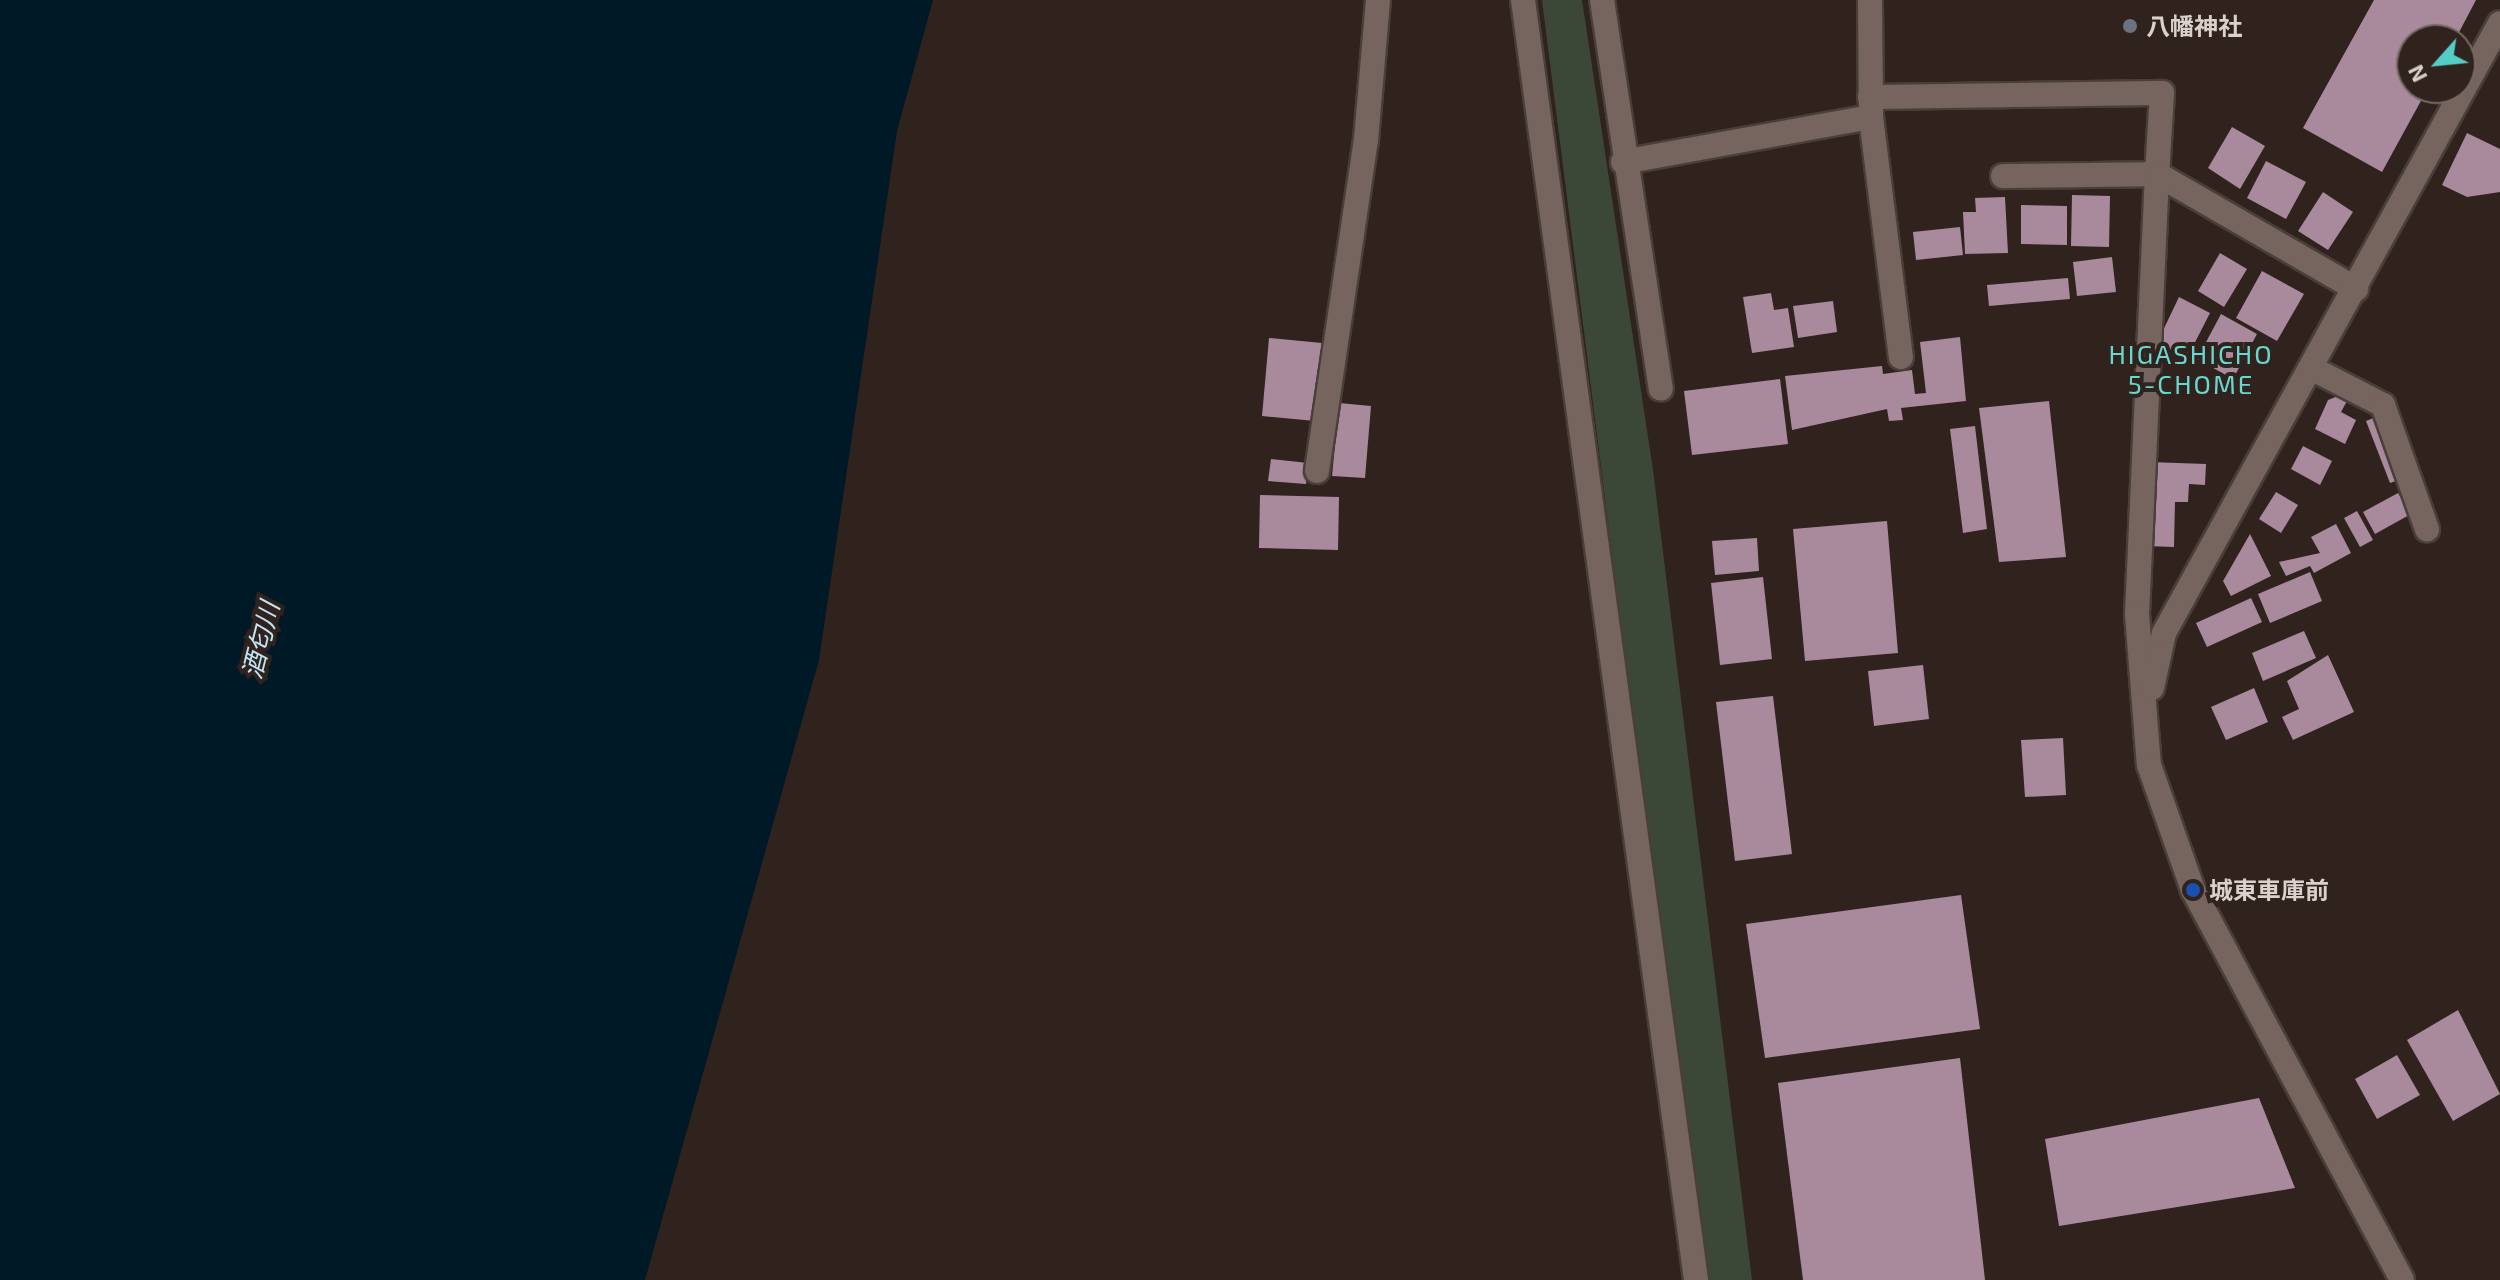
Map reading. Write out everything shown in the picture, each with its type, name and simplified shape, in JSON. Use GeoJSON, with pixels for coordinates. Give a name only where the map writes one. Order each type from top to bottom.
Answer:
{"type":"FeatureCollection","features":[{"type":"Feature","properties":{"kind":"street"},"geometry":{"type":"LineString","coordinates":[[1317,471],[1366,140],[1378,0]]}},
{"type":"Feature","properties":{"kind":"street"},"geometry":{"type":"LineString","coordinates":[[1523,0],[1696,1280]]}},
{"type":"Feature","properties":{"kind":"street"},"geometry":{"type":"LineString","coordinates":[[1602,0],[1623,162],[1661,389]]}},
{"type":"Feature","properties":{"kind":"street"},"geometry":{"type":"LineString","coordinates":[[1870,0],[1870,107],[1901,357]]}},
{"type":"Feature","properties":{"kind":"street"},"geometry":{"type":"LineString","coordinates":[[2148,706],[2164,633],[2313,369],[2500,23]]}},
{"type":"Feature","properties":{"kind":"street"},"geometry":{"type":"LineString","coordinates":[[1623,162],[1870,107],[2162,93],[2137,614],[2148,706],[2149,765],[2193,890],[2402,1280]]}},
{"type":"Feature","properties":{"kind":"street"},"geometry":{"type":"LineString","coordinates":[[2003,176],[2157,174],[2356,289]]}},
{"type":"Feature","properties":{"kind":"street"},"geometry":{"type":"LineString","coordinates":[[2313,369],[2383,405],[2427,529]]}},
{"type":"Feature","properties":{"kind":"green space"},"geometry":{"type":"Polygon","coordinates":[[[1542,0],[1582,0],[1653,470],[1752,1280],[1704,1280],[1542,0]]]}},
{"type":"Feature","properties":{"kind":"water","name":"酒匂川"},"geometry":{"type":"Polygon","coordinates":[[[0,0],[933,0],[897,131],[819,660],[645,1280],[0,1280],[0,0]]]}},
{"type":"Feature","properties":{"kind":"building"},"geometry":{"type":"Polygon","coordinates":[[[2374,0],[2476,0],[2463,24],[2396,24],[2396,104],[2419,104],[2382,172],[2303,128],[2374,0]]]}},
{"type":"Feature","properties":{"kind":"building"},"geometry":{"type":"Polygon","coordinates":[[[2232,127],[2265,146],[2240,189],[2208,168],[2232,127]]]}},
{"type":"Feature","properties":{"kind":"building"},"geometry":{"type":"Polygon","coordinates":[[[2467,133],[2500,149],[2500,192],[2467,197],[2442,185],[2467,133]]]}},
{"type":"Feature","properties":{"kind":"building"},"geometry":{"type":"Polygon","coordinates":[[[2266,161],[2306,182],[2286,219],[2247,198],[2266,161]]]}},
{"type":"Feature","properties":{"kind":"building"},"geometry":{"type":"Polygon","coordinates":[[[2323,192],[2353,212],[2328,250],[2298,231],[2323,192]]]}},
{"type":"Feature","properties":{"kind":"building"},"geometry":{"type":"Polygon","coordinates":[[[2072,195],[2110,196],[2109,247],[2071,246],[2072,195]]]}},
{"type":"Feature","properties":{"kind":"building"},"geometry":{"type":"Polygon","coordinates":[[[2005,197],[2008,253],[1965,254],[1963,212],[1976,212],[1975,198],[2005,197]]]}},
{"type":"Feature","properties":{"kind":"building"},"geometry":{"type":"Polygon","coordinates":[[[2021,205],[2067,206],[2067,245],[2021,244],[2021,205]]]}},
{"type":"Feature","properties":{"kind":"building"},"geometry":{"type":"Polygon","coordinates":[[[1960,227],[1963,255],[1916,260],[1913,232],[1960,227]]]}},
{"type":"Feature","properties":{"kind":"building"},"geometry":{"type":"Polygon","coordinates":[[[2220,253],[2247,269],[2224,307],[2198,291],[2220,253]]]}},
{"type":"Feature","properties":{"kind":"building"},"geometry":{"type":"Polygon","coordinates":[[[2112,257],[2116,292],[2077,296],[2073,262],[2112,257]]]}},
{"type":"Feature","properties":{"kind":"building"},"geometry":{"type":"Polygon","coordinates":[[[2262,271],[2304,294],[2277,341],[2236,318],[2262,271]]]}},
{"type":"Feature","properties":{"kind":"building"},"geometry":{"type":"Polygon","coordinates":[[[2068,278],[2070,299],[1989,306],[1987,285],[2068,278]]]}},
{"type":"Feature","properties":{"kind":"building"},"geometry":{"type":"Polygon","coordinates":[[[1771,293],[1774,310],[1788,308],[1794,347],[1752,353],[1743,297],[1771,293]]]}},
{"type":"Feature","properties":{"kind":"building"},"geometry":{"type":"Polygon","coordinates":[[[2179,297],[2210,313],[2187,358],[2157,343],[2179,297]]]}},
{"type":"Feature","properties":{"kind":"building"},"geometry":{"type":"Polygon","coordinates":[[[1833,301],[1837,332],[1798,338],[1793,306],[1833,301]]]}},
{"type":"Feature","properties":{"kind":"building"},"geometry":{"type":"Polygon","coordinates":[[[2221,314],[2257,334],[2233,379],[2197,359],[2221,314]]]}},
{"type":"Feature","properties":{"kind":"building"},"geometry":{"type":"Polygon","coordinates":[[[1960,337],[1966,401],[1901,408],[1903,420],[1889,421],[1887,409],[1792,430],[1785,376],[1882,366],[1883,374],[1912,370],[1915,394],[1926,393],[1920,342],[1960,337]]]}},
{"type":"Feature","properties":{"kind":"building"},"geometry":{"type":"Polygon","coordinates":[[[1269,338],[1322,343],[1315,421],[1262,416],[1269,338]]]}},
{"type":"Feature","properties":{"kind":"building"},"geometry":{"type":"Polygon","coordinates":[[[1780,379],[1788,444],[1692,455],[1684,391],[1780,379]]]}},
{"type":"Feature","properties":{"kind":"building"},"geometry":{"type":"Polygon","coordinates":[[[2338,396],[2347,401],[2341,412],[2356,420],[2345,444],[2315,429],[2328,400],[2338,396]]]}},
{"type":"Feature","properties":{"kind":"building"},"geometry":{"type":"Polygon","coordinates":[[[2049,401],[2066,557],[1999,562],[1979,408],[2049,401]]]}},
{"type":"Feature","properties":{"kind":"building"},"geometry":{"type":"Polygon","coordinates":[[[1339,403],[1371,406],[1365,478],[1332,476],[1339,403]]]}},
{"type":"Feature","properties":{"kind":"building"},"geometry":{"type":"Polygon","coordinates":[[[2381,415],[2405,478],[2390,483],[2366,421],[2381,415]]]}},
{"type":"Feature","properties":{"kind":"building"},"geometry":{"type":"Polygon","coordinates":[[[1975,426],[1987,529],[1963,533],[1950,429],[1975,426]]]}},
{"type":"Feature","properties":{"kind":"building"},"geometry":{"type":"Polygon","coordinates":[[[2303,446],[2332,461],[2320,485],[2291,469],[2303,446]]]}},
{"type":"Feature","properties":{"kind":"building"},"geometry":{"type":"Polygon","coordinates":[[[1271,459],[1308,463],[1306,484],[1268,481],[1271,459]]]}},
{"type":"Feature","properties":{"kind":"building"},"geometry":{"type":"Polygon","coordinates":[[[2149,462],[2206,464],[2205,485],[2189,484],[2188,502],[2175,502],[2174,547],[2146,546],[2149,462]]]}},
{"type":"Feature","properties":{"kind":"building"},"geometry":{"type":"Polygon","coordinates":[[[2276,492],[2298,505],[2281,533],[2259,519],[2276,492]]]}},
{"type":"Feature","properties":{"kind":"building"},"geometry":{"type":"Polygon","coordinates":[[[2398,493],[2411,514],[2375,534],[2363,512],[2398,493]]]}},
{"type":"Feature","properties":{"kind":"building"},"geometry":{"type":"Polygon","coordinates":[[[1260,495],[1339,497],[1338,550],[1259,548],[1260,495]]]}},
{"type":"Feature","properties":{"kind":"building"},"geometry":{"type":"Polygon","coordinates":[[[2357,511],[2373,540],[2360,547],[2344,518],[2357,511]]]}},
{"type":"Feature","properties":{"kind":"building"},"geometry":{"type":"Polygon","coordinates":[[[1887,521],[1898,653],[1805,661],[1793,529],[1887,521]]]}},
{"type":"Feature","properties":{"kind":"building"},"geometry":{"type":"Polygon","coordinates":[[[2336,524],[2351,553],[2314,573],[2310,566],[2286,576],[2279,562],[2320,553],[2311,537],[2336,524]]]}},
{"type":"Feature","properties":{"kind":"building"},"geometry":{"type":"Polygon","coordinates":[[[2250,534],[2271,576],[2231,596],[2223,581],[2250,534]]]}},
{"type":"Feature","properties":{"kind":"building"},"geometry":{"type":"Polygon","coordinates":[[[1757,538],[1759,571],[1715,575],[1712,541],[1757,538]]]}},
{"type":"Feature","properties":{"kind":"building"},"geometry":{"type":"Polygon","coordinates":[[[2310,572],[2322,601],[2270,623],[2258,594],[2310,572]]]}},
{"type":"Feature","properties":{"kind":"building"},"geometry":{"type":"Polygon","coordinates":[[[1763,577],[1772,659],[1720,665],[1711,583],[1763,577]]]}},
{"type":"Feature","properties":{"kind":"building"},"geometry":{"type":"Polygon","coordinates":[[[2251,598],[2262,622],[2207,647],[2196,623],[2251,598]]]}},
{"type":"Feature","properties":{"kind":"building"},"geometry":{"type":"Polygon","coordinates":[[[2304,631],[2316,658],[2263,681],[2252,653],[2304,631]]]}},
{"type":"Feature","properties":{"kind":"building"},"geometry":{"type":"Polygon","coordinates":[[[2328,655],[2354,712],[2293,740],[2282,717],[2299,709],[2287,681],[2328,655]]]}},
{"type":"Feature","properties":{"kind":"building"},"geometry":{"type":"Polygon","coordinates":[[[1923,665],[1929,719],[1874,726],[1868,671],[1923,665]]]}},
{"type":"Feature","properties":{"kind":"building"},"geometry":{"type":"Polygon","coordinates":[[[2254,688],[2268,722],[2226,740],[2211,707],[2254,688]]]}},
{"type":"Feature","properties":{"kind":"building"},"geometry":{"type":"Polygon","coordinates":[[[1773,696],[1792,854],[1735,861],[1716,702],[1773,696]]]}},
{"type":"Feature","properties":{"kind":"building"},"geometry":{"type":"Polygon","coordinates":[[[2063,738],[2066,795],[2025,797],[2021,740],[2063,738]]]}},
{"type":"Feature","properties":{"kind":"building"},"geometry":{"type":"Polygon","coordinates":[[[1961,895],[1980,1029],[1765,1058],[1746,924],[1961,895]]]}},
{"type":"Feature","properties":{"kind":"building"},"geometry":{"type":"Polygon","coordinates":[[[2458,1010],[2500,1094],[2453,1121],[2407,1040],[2458,1010]]]}},
{"type":"Feature","properties":{"kind":"building"},"geometry":{"type":"Polygon","coordinates":[[[2397,1055],[2420,1095],[2377,1119],[2355,1079],[2397,1055]]]}},
{"type":"Feature","properties":{"kind":"building"},"geometry":{"type":"Polygon","coordinates":[[[1960,1058],[1985,1280],[1803,1280],[1778,1083],[1960,1058]]]}},
{"type":"Feature","properties":{"kind":"building"},"geometry":{"type":"Polygon","coordinates":[[[2259,1098],[2295,1188],[2059,1226],[2045,1139],[2259,1098]]]}},
{"type":"Feature","properties":{"kind":"place","name":"八幡神社"},"geometry":{"type":"Point","coordinates":[2130,26]}},
{"type":"Feature","properties":{"kind":"place","name":"城東車庫前"},"geometry":{"type":"Point","coordinates":[2193,890]}},
{"type":"Feature","properties":{"kind":"district","name":"HIGASHICHO 5-CHOME"},"geometry":{"type":"Point","coordinates":[2191,369]}}]}
